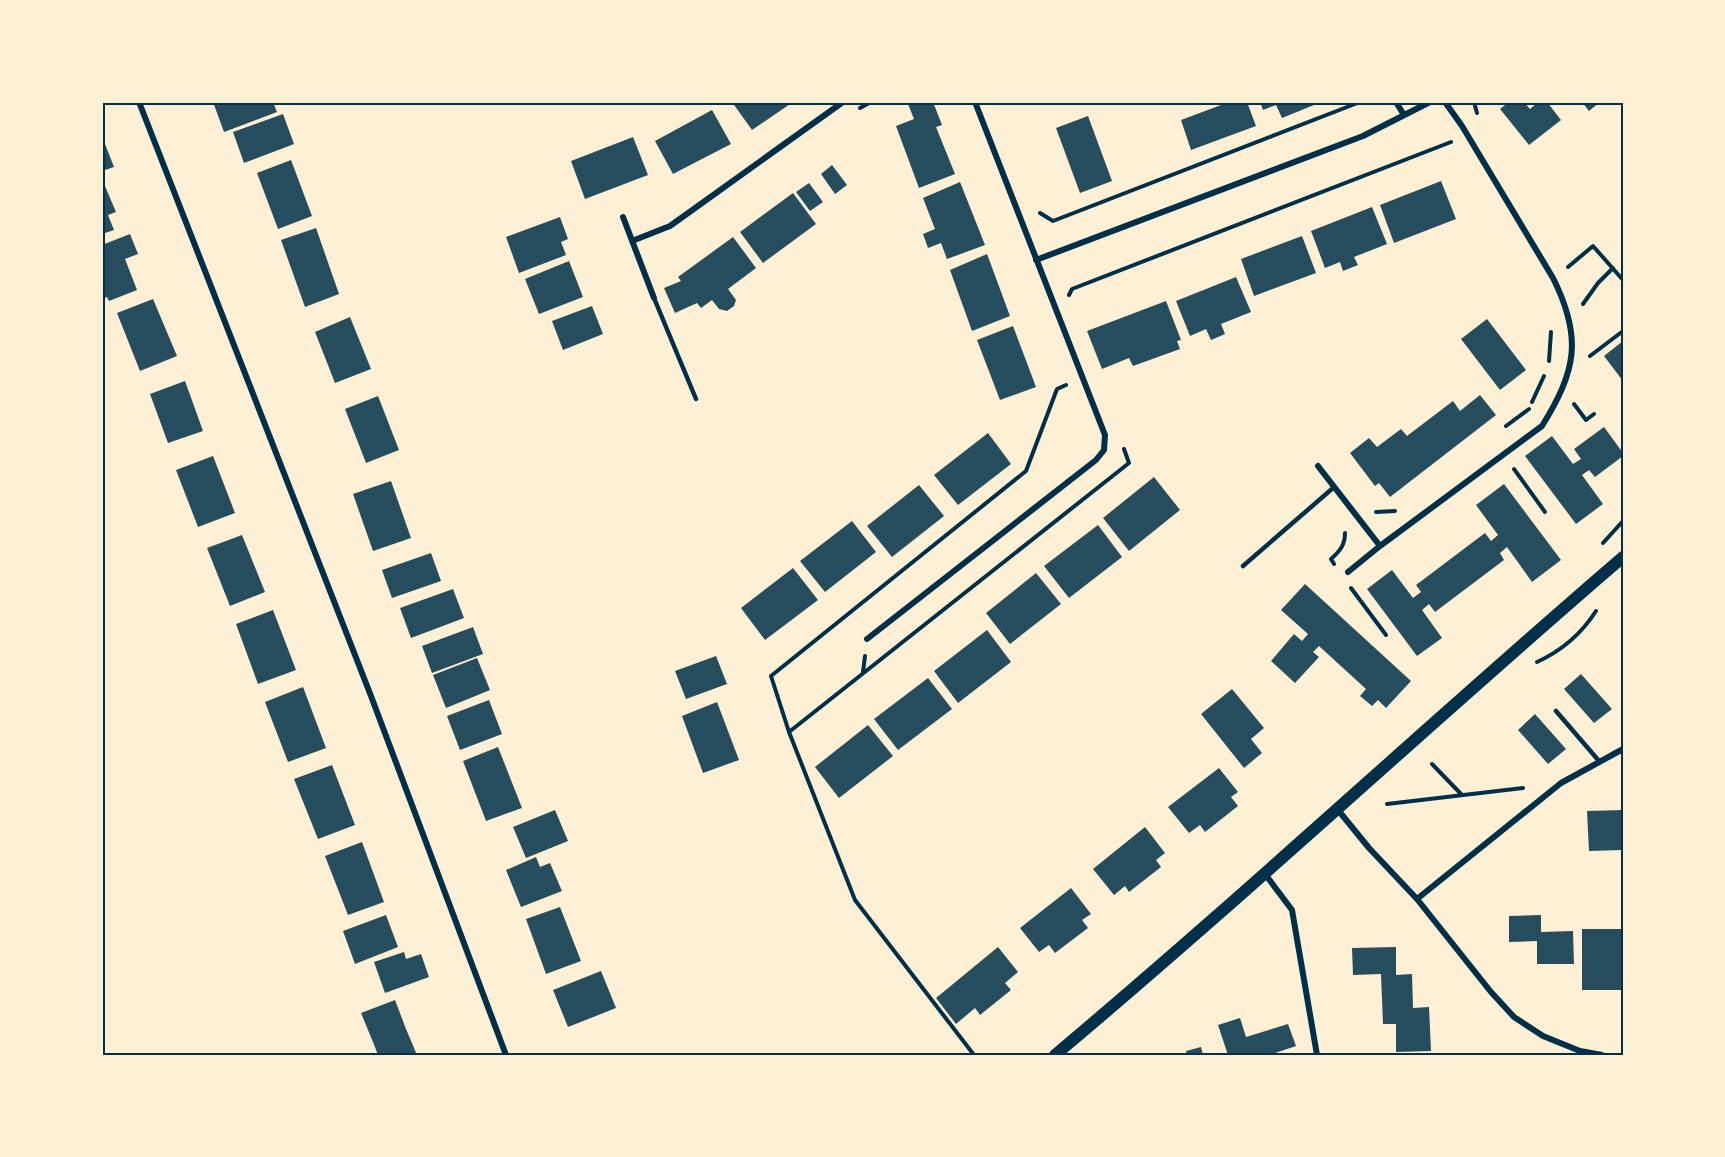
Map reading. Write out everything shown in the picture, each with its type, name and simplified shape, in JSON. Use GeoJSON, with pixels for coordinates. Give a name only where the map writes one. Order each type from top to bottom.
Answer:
{"type":"FeatureCollection","features":[{"type":"Feature","properties":{"kind":"main road"},"geometry":{"type":"LineString","coordinates":[[1055,1055],[1338,810],[1410,743],[1623,557]]}},
{"type":"Feature","properties":{"kind":"street"},"geometry":{"type":"LineString","coordinates":[[139,102],[366,685],[506,1055]]}},
{"type":"Feature","properties":{"kind":"street"},"geometry":{"type":"LineString","coordinates":[[632,241],[670,226],[843,102]]}},
{"type":"Feature","properties":{"kind":"street"},"geometry":{"type":"LineString","coordinates":[[867,639],[1096,460],[1104,450],[1105,435],[975,102]]}},
{"type":"Feature","properties":{"kind":"street"},"geometry":{"type":"LineString","coordinates":[[1396,102],[1404,115]]}},
{"type":"Feature","properties":{"kind":"street"},"geometry":{"type":"LineString","coordinates":[[1036,260],[1363,136],[1430,102]]}},
{"type":"Feature","properties":{"kind":"street"},"geometry":{"type":"LineString","coordinates":[[1348,572],[1542,426],[1558,400],[1570,370],[1572,347],[1570,322],[1564,301],[1553,278],[1462,126],[1445,102]]}},
{"type":"Feature","properties":{"kind":"street"},"geometry":{"type":"LineString","coordinates":[[623,217],[654,298]]}},
{"type":"Feature","properties":{"kind":"street"},"geometry":{"type":"LineString","coordinates":[[1318,466],[1380,546]]}},
{"type":"Feature","properties":{"kind":"street"},"geometry":{"type":"LineString","coordinates":[[1417,899],[1561,783],[1623,749]]}},
{"type":"Feature","properties":{"kind":"street"},"geometry":{"type":"LineString","coordinates":[[1338,810],[1369,848],[1417,899],[1491,992],[1514,1017],[1543,1036],[1580,1053],[1602,1055]]}},
{"type":"Feature","properties":{"kind":"street"},"geometry":{"type":"LineString","coordinates":[[1264,874],[1292,910],[1317,1055]]}},
{"type":"Feature","properties":{"kind":"lane"},"geometry":{"type":"LineString","coordinates":[[654,298],[696,399]]}},
{"type":"Feature","properties":{"kind":"lane"},"geometry":{"type":"LineString","coordinates":[[1243,566],[1333,488]]}},
{"type":"Feature","properties":{"kind":"lane"},"geometry":{"type":"LineString","coordinates":[[1556,711],[1599,761]]}},
{"type":"Feature","properties":{"kind":"path"},"geometry":{"type":"LineString","coordinates":[[1038,212],[1053,221],[1360,102]]}},
{"type":"Feature","properties":{"kind":"path"},"geometry":{"type":"LineString","coordinates":[[1069,295],[1072,289],[1454,140]]}},
{"type":"Feature","properties":{"kind":"path"},"geometry":{"type":"LineString","coordinates":[[1553,278],[1593,246],[1623,280]]}},
{"type":"Feature","properties":{"kind":"path"},"geometry":{"type":"LineString","coordinates":[[1501,430],[1528,410],[1549,368],[1551,322]]}},
{"type":"Feature","properties":{"kind":"path"},"geometry":{"type":"LineString","coordinates":[[1588,357],[1623,331]]}},
{"type":"Feature","properties":{"kind":"path"},"geometry":{"type":"LineString","coordinates":[[974,1055],[855,900],[789,732],[771,676],[1026,471],[1057,389],[1070,384]]}},
{"type":"Feature","properties":{"kind":"path"},"geometry":{"type":"LineString","coordinates":[[1569,396],[1586,420],[1594,414]]}},
{"type":"Feature","properties":{"kind":"path"},"geometry":{"type":"LineString","coordinates":[[789,732],[1129,464],[1121,441]]}},
{"type":"Feature","properties":{"kind":"path"},"geometry":{"type":"LineString","coordinates":[[1508,461],[1545,512]]}},
{"type":"Feature","properties":{"kind":"path"},"geometry":{"type":"LineString","coordinates":[[1346,532],[1370,512],[1394,512],[1403,505]]}},
{"type":"Feature","properties":{"kind":"path"},"geometry":{"type":"LineString","coordinates":[[1347,582],[1386,634]]}},
{"type":"Feature","properties":{"kind":"path"},"geometry":{"type":"LineString","coordinates":[[1432,764],[1462,795]]}},
{"type":"Feature","properties":{"kind":"path"},"geometry":{"type":"LineString","coordinates":[[1387,804],[1531,787]]}},
{"type":"Feature","properties":{"kind":"building"},"geometry":{"type":"Polygon","coordinates":[[[213,102],[273,102],[277,112],[224,132],[213,102]]]}},
{"type":"Feature","properties":{"kind":"building"},"geometry":{"type":"Polygon","coordinates":[[[732,102],[793,102],[752,130],[732,102]]]}},
{"type":"Feature","properties":{"kind":"building"},"geometry":{"type":"Polygon","coordinates":[[[933,102],[942,125],[936,127],[955,174],[919,188],[896,126],[914,119],[908,104],[933,102]]]}},
{"type":"Feature","properties":{"kind":"building"},"geometry":{"type":"Polygon","coordinates":[[[1229,102],[1247,102],[1256,126],[1191,150],[1181,120],[1229,102]]]}},
{"type":"Feature","properties":{"kind":"building"},"geometry":{"type":"Polygon","coordinates":[[[1260,102],[1313,102],[1314,105],[1282,118],[1276,105],[1263,110],[1260,102]]]}},
{"type":"Feature","properties":{"kind":"building"},"geometry":{"type":"Polygon","coordinates":[[[1509,102],[1524,102],[1530,109],[1538,102],[1547,102],[1561,120],[1529,145],[1500,109],[1509,102]]]}},
{"type":"Feature","properties":{"kind":"building"},"geometry":{"type":"Polygon","coordinates":[[[1582,102],[1600,102],[1589,111],[1582,102]]]}},
{"type":"Feature","properties":{"kind":"building"},"geometry":{"type":"Polygon","coordinates":[[[712,110],[731,144],[673,174],[655,141],[712,110]]]}},
{"type":"Feature","properties":{"kind":"building"},"geometry":{"type":"Polygon","coordinates":[[[283,114],[294,144],[244,163],[233,132],[283,114]]]}},
{"type":"Feature","properties":{"kind":"building"},"geometry":{"type":"Polygon","coordinates":[[[1088,116],[1112,181],[1080,193],[1056,128],[1088,116]]]}},
{"type":"Feature","properties":{"kind":"building"},"geometry":{"type":"Polygon","coordinates":[[[633,137],[648,175],[585,199],[571,161],[633,137]]]}},
{"type":"Feature","properties":{"kind":"building"},"geometry":{"type":"Polygon","coordinates":[[[105,144],[114,167],[102,171],[102,145],[105,144]]]}},
{"type":"Feature","properties":{"kind":"building"},"geometry":{"type":"Polygon","coordinates":[[[291,160],[312,216],[278,229],[257,173],[291,160]]]}},
{"type":"Feature","properties":{"kind":"building"},"geometry":{"type":"Polygon","coordinates":[[[832,165],[847,185],[835,194],[821,174],[832,165]]]}},
{"type":"Feature","properties":{"kind":"building"},"geometry":{"type":"Polygon","coordinates":[[[102,179],[116,212],[108,215],[114,230],[102,234],[102,179]]]}},
{"type":"Feature","properties":{"kind":"building"},"geometry":{"type":"Polygon","coordinates":[[[1441,181],[1456,219],[1394,243],[1380,205],[1441,181]]]}},
{"type":"Feature","properties":{"kind":"building"},"geometry":{"type":"Polygon","coordinates":[[[960,182],[985,245],[947,259],[941,243],[928,248],[923,234],[935,229],[923,198],[960,182]]]}},
{"type":"Feature","properties":{"kind":"building"},"geometry":{"type":"Polygon","coordinates":[[[809,183],[823,202],[810,211],[796,192],[809,183]]]}},
{"type":"Feature","properties":{"kind":"building"},"geometry":{"type":"Polygon","coordinates":[[[793,193],[816,224],[763,263],[740,232],[793,193]]]}},
{"type":"Feature","properties":{"kind":"building"},"geometry":{"type":"Polygon","coordinates":[[[1372,207],[1387,244],[1354,257],[1358,265],[1343,271],[1340,262],[1325,268],[1311,231],[1372,207]]]}},
{"type":"Feature","properties":{"kind":"building"},"geometry":{"type":"Polygon","coordinates":[[[560,217],[568,239],[561,242],[566,255],[519,273],[506,237],[560,217]]]}},
{"type":"Feature","properties":{"kind":"building"},"geometry":{"type":"Polygon","coordinates":[[[316,228],[339,294],[305,307],[281,240],[316,228]]]}},
{"type":"Feature","properties":{"kind":"building"},"geometry":{"type":"Polygon","coordinates":[[[130,234],[138,254],[125,259],[137,290],[109,301],[107,297],[102,299],[102,245],[130,234]]]}},
{"type":"Feature","properties":{"kind":"building"},"geometry":{"type":"Polygon","coordinates":[[[1302,236],[1316,273],[1254,296],[1241,259],[1302,236]]]}},
{"type":"Feature","properties":{"kind":"building"},"geometry":{"type":"Polygon","coordinates":[[[733,237],[756,268],[728,289],[736,300],[734,306],[727,311],[719,309],[712,300],[701,308],[697,303],[675,313],[664,288],[681,281],[678,277],[733,237]]]}},
{"type":"Feature","properties":{"kind":"building"},"geometry":{"type":"Polygon","coordinates":[[[987,254],[1010,316],[972,331],[950,270],[987,254]]]}},
{"type":"Feature","properties":{"kind":"building"},"geometry":{"type":"Polygon","coordinates":[[[569,261],[583,297],[539,314],[525,279],[569,261]]]}},
{"type":"Feature","properties":{"kind":"building"},"geometry":{"type":"Polygon","coordinates":[[[1236,277],[1251,312],[1221,324],[1225,334],[1211,340],[1206,329],[1190,336],[1176,301],[1236,277]]]}},
{"type":"Feature","properties":{"kind":"building"},"geometry":{"type":"Polygon","coordinates":[[[153,299],[177,356],[140,371],[117,313],[153,299]]]}},
{"type":"Feature","properties":{"kind":"building"},"geometry":{"type":"Polygon","coordinates":[[[1166,301],[1181,340],[1177,341],[1180,349],[1133,366],[1129,358],[1102,369],[1087,331],[1166,301]]]}},
{"type":"Feature","properties":{"kind":"building"},"geometry":{"type":"Polygon","coordinates":[[[592,306],[603,334],[563,350],[552,321],[592,306]]]}},
{"type":"Feature","properties":{"kind":"building"},"geometry":{"type":"Polygon","coordinates":[[[350,317],[371,369],[335,383],[315,332],[350,317]]]}},
{"type":"Feature","properties":{"kind":"building"},"geometry":{"type":"Polygon","coordinates":[[[1487,319],[1526,370],[1500,390],[1461,339],[1487,319]]]}},
{"type":"Feature","properties":{"kind":"building"},"geometry":{"type":"Polygon","coordinates":[[[1013,326],[1036,387],[1000,400],[977,340],[1013,326]]]}},
{"type":"Feature","properties":{"kind":"building"},"geometry":{"type":"Polygon","coordinates":[[[1623,341],[1623,381],[1604,356],[1623,341]]]}},
{"type":"Feature","properties":{"kind":"building"},"geometry":{"type":"Polygon","coordinates":[[[185,381],[203,431],[168,443],[150,394],[185,381]]]}},
{"type":"Feature","properties":{"kind":"building"},"geometry":{"type":"Polygon","coordinates":[[[1480,395],[1496,415],[1390,497],[1379,483],[1375,486],[1350,453],[1369,438],[1377,447],[1401,429],[1407,436],[1453,401],[1460,411],[1480,395]]]}},
{"type":"Feature","properties":{"kind":"building"},"geometry":{"type":"Polygon","coordinates":[[[378,396],[399,450],[366,463],[345,409],[378,396]]]}},
{"type":"Feature","properties":{"kind":"building"},"geometry":{"type":"Polygon","coordinates":[[[1604,427],[1623,456],[1595,477],[1589,470],[1582,475],[1603,504],[1576,524],[1525,456],[1552,436],[1573,464],[1581,459],[1574,449],[1604,427]]]}},
{"type":"Feature","properties":{"kind":"building"},"geometry":{"type":"Polygon","coordinates":[[[988,433],[1011,464],[958,505],[934,475],[988,433]]]}},
{"type":"Feature","properties":{"kind":"building"},"geometry":{"type":"Polygon","coordinates":[[[213,456],[235,513],[198,527],[176,470],[213,456]]]}},
{"type":"Feature","properties":{"kind":"building"},"geometry":{"type":"Polygon","coordinates":[[[1154,477],[1180,510],[1129,551],[1103,518],[1154,477]]]}},
{"type":"Feature","properties":{"kind":"building"},"geometry":{"type":"Polygon","coordinates":[[[391,481],[411,538],[373,551],[353,494],[391,481]]]}},
{"type":"Feature","properties":{"kind":"building"},"geometry":{"type":"Polygon","coordinates":[[[1504,484],[1561,560],[1532,582],[1507,547],[1500,553],[1504,560],[1435,612],[1429,604],[1422,610],[1442,638],[1417,656],[1367,589],[1392,570],[1413,598],[1421,592],[1416,585],[1485,533],[1491,541],[1498,535],[1476,505],[1504,484]]]}},
{"type":"Feature","properties":{"kind":"building"},"geometry":{"type":"Polygon","coordinates":[[[919,485],[944,516],[892,557],[867,526],[919,485]]]}},
{"type":"Feature","properties":{"kind":"building"},"geometry":{"type":"Polygon","coordinates":[[[852,521],[876,552],[825,592],[800,561],[852,521]]]}},
{"type":"Feature","properties":{"kind":"building"},"geometry":{"type":"Polygon","coordinates":[[[1098,525],[1122,557],[1069,598],[1044,566],[1098,525]]]}},
{"type":"Feature","properties":{"kind":"building"},"geometry":{"type":"Polygon","coordinates":[[[242,535],[265,592],[230,606],[207,548],[242,535]]]}},
{"type":"Feature","properties":{"kind":"building"},"geometry":{"type":"Polygon","coordinates":[[[431,553],[441,581],[392,598],[382,570],[431,553]]]}},
{"type":"Feature","properties":{"kind":"building"},"geometry":{"type":"Polygon","coordinates":[[[793,568],[818,600],[765,640],[741,608],[793,568]]]}},
{"type":"Feature","properties":{"kind":"building"},"geometry":{"type":"Polygon","coordinates":[[[1036,573],[1061,604],[1010,644],[986,613],[1036,573]]]}},
{"type":"Feature","properties":{"kind":"building"},"geometry":{"type":"Polygon","coordinates":[[[1305,584],[1411,681],[1386,708],[1378,700],[1372,706],[1360,696],[1366,689],[1319,646],[1313,652],[1319,657],[1295,683],[1271,661],[1294,634],[1302,641],[1308,634],[1281,610],[1305,584]]]}},
{"type":"Feature","properties":{"kind":"building"},"geometry":{"type":"Polygon","coordinates":[[[453,589],[464,618],[411,638],[400,608],[453,589]]]}},
{"type":"Feature","properties":{"kind":"building"},"geometry":{"type":"Polygon","coordinates":[[[273,610],[296,670],[258,684],[236,624],[273,610]]]}},
{"type":"Feature","properties":{"kind":"building"},"geometry":{"type":"Polygon","coordinates":[[[473,627],[483,654],[432,673],[422,646],[473,627]]]}},
{"type":"Feature","properties":{"kind":"building"},"geometry":{"type":"Polygon","coordinates":[[[987,630],[1011,662],[958,703],[934,671],[987,630]]]}},
{"type":"Feature","properties":{"kind":"building"},"geometry":{"type":"Polygon","coordinates":[[[716,656],[727,684],[686,699],[675,671],[716,656]]]}},
{"type":"Feature","properties":{"kind":"building"},"geometry":{"type":"Polygon","coordinates":[[[477,658],[490,690],[446,708],[433,675],[477,658]]]}},
{"type":"Feature","properties":{"kind":"building"},"geometry":{"type":"Polygon","coordinates":[[[1581,674],[1612,709],[1594,723],[1564,689],[1581,674]]]}},
{"type":"Feature","properties":{"kind":"building"},"geometry":{"type":"Polygon","coordinates":[[[928,678],[952,709],[898,750],[874,719],[928,678]]]}},
{"type":"Feature","properties":{"kind":"building"},"geometry":{"type":"Polygon","coordinates":[[[303,687],[326,748],[288,762],[265,702],[303,687]]]}},
{"type":"Feature","properties":{"kind":"building"},"geometry":{"type":"Polygon","coordinates":[[[1232,689],[1264,728],[1251,739],[1262,753],[1244,768],[1201,714],[1232,689]]]}},
{"type":"Feature","properties":{"kind":"building"},"geometry":{"type":"Polygon","coordinates":[[[489,700],[502,734],[460,750],[447,716],[489,700]]]}},
{"type":"Feature","properties":{"kind":"building"},"geometry":{"type":"Polygon","coordinates":[[[717,702],[739,760],[703,773],[682,716],[717,702]]]}},
{"type":"Feature","properties":{"kind":"building"},"geometry":{"type":"Polygon","coordinates":[[[1535,714],[1566,749],[1548,764],[1518,730],[1535,714]]]}},
{"type":"Feature","properties":{"kind":"building"},"geometry":{"type":"Polygon","coordinates":[[[868,725],[893,756],[839,798],[815,767],[868,725]]]}},
{"type":"Feature","properties":{"kind":"building"},"geometry":{"type":"Polygon","coordinates":[[[498,747],[522,808],[486,821],[463,761],[498,747]]]}},
{"type":"Feature","properties":{"kind":"building"},"geometry":{"type":"Polygon","coordinates":[[[332,765],[355,825],[318,839],[294,779],[332,765]]]}},
{"type":"Feature","properties":{"kind":"building"},"geometry":{"type":"Polygon","coordinates":[[[1219,768],[1238,792],[1231,797],[1238,806],[1205,832],[1200,825],[1189,833],[1168,807],[1219,768]]]}},
{"type":"Feature","properties":{"kind":"building"},"geometry":{"type":"Polygon","coordinates":[[[555,810],[568,841],[526,858],[513,827],[555,810]]]}},
{"type":"Feature","properties":{"kind":"building"},"geometry":{"type":"Polygon","coordinates":[[[1623,810],[1623,850],[1589,851],[1587,811],[1623,810]]]}},
{"type":"Feature","properties":{"kind":"building"},"geometry":{"type":"Polygon","coordinates":[[[1145,827],[1165,853],[1156,860],[1161,867],[1129,892],[1125,886],[1114,895],[1093,869],[1145,827]]]}},
{"type":"Feature","properties":{"kind":"building"},"geometry":{"type":"Polygon","coordinates":[[[362,842],[384,902],[348,915],[325,856],[362,842]]]}},
{"type":"Feature","properties":{"kind":"building"},"geometry":{"type":"Polygon","coordinates":[[[536,857],[540,867],[550,863],[562,891],[521,907],[506,870],[536,857]]]}},
{"type":"Feature","properties":{"kind":"building"},"geometry":{"type":"Polygon","coordinates":[[[1071,888],[1091,914],[1082,920],[1088,928],[1055,953],[1049,945],[1039,952],[1020,928],[1071,888]]]}},
{"type":"Feature","properties":{"kind":"building"},"geometry":{"type":"Polygon","coordinates":[[[560,907],[581,961],[546,974],[526,919],[560,907]]]}},
{"type":"Feature","properties":{"kind":"building"},"geometry":{"type":"Polygon","coordinates":[[[386,915],[398,947],[355,964],[343,931],[386,915]]]}},
{"type":"Feature","properties":{"kind":"building"},"geometry":{"type":"Polygon","coordinates":[[[1541,915],[1541,932],[1573,931],[1574,964],[1537,964],[1537,941],[1509,942],[1509,916],[1541,915]]]}},
{"type":"Feature","properties":{"kind":"building"},"geometry":{"type":"Polygon","coordinates":[[[1582,929],[1623,929],[1623,990],[1582,990],[1582,929]]]}},
{"type":"Feature","properties":{"kind":"building"},"geometry":{"type":"Polygon","coordinates":[[[998,947],[1018,972],[1005,983],[1011,990],[980,1015],[975,1008],[956,1024],[936,998],[998,947]]]}},
{"type":"Feature","properties":{"kind":"building"},"geometry":{"type":"Polygon","coordinates":[[[1396,947],[1396,975],[1412,974],[1413,1008],[1429,1007],[1431,1051],[1396,1052],[1396,1024],[1383,1024],[1381,974],[1353,975],[1352,948],[1396,947]]]}},
{"type":"Feature","properties":{"kind":"building"},"geometry":{"type":"Polygon","coordinates":[[[404,952],[406,959],[421,954],[429,977],[385,993],[374,962],[404,952]]]}},
{"type":"Feature","properties":{"kind":"building"},"geometry":{"type":"Polygon","coordinates":[[[601,971],[616,1008],[568,1027],[553,990],[601,971]]]}},
{"type":"Feature","properties":{"kind":"building"},"geometry":{"type":"Polygon","coordinates":[[[395,1000],[417,1055],[378,1055],[361,1013],[395,1000]]]}},
{"type":"Feature","properties":{"kind":"building"},"geometry":{"type":"Polygon","coordinates":[[[1240,1018],[1246,1037],[1288,1024],[1296,1046],[1269,1055],[1228,1055],[1218,1025],[1240,1018]]]}},
{"type":"Feature","properties":{"kind":"building"},"geometry":{"type":"Polygon","coordinates":[[[1201,1047],[1203,1055],[1187,1055],[1186,1051],[1201,1047]]]}}]}
